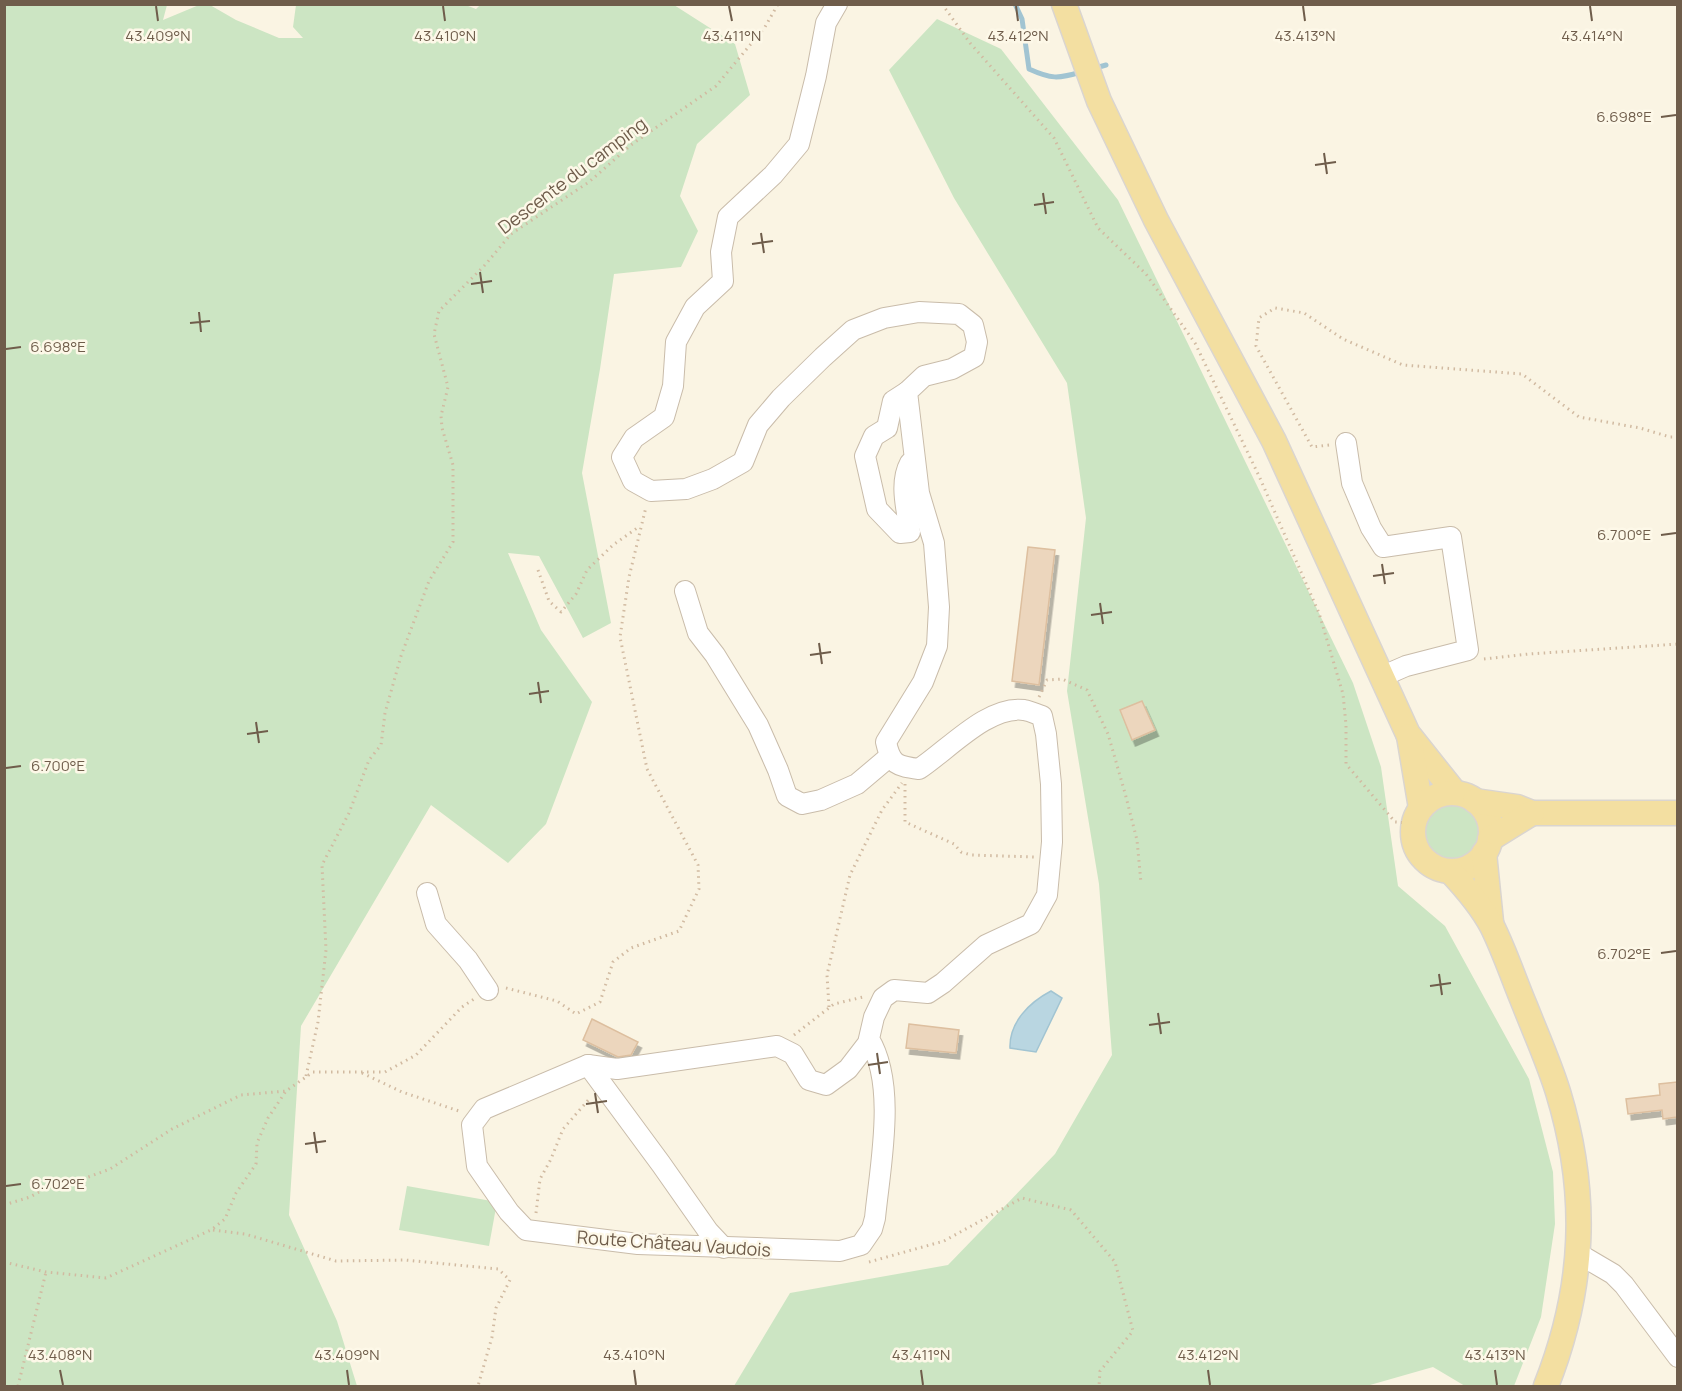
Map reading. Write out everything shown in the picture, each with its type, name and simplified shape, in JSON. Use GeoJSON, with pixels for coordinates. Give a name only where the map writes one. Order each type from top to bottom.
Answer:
{"type":"FeatureCollection","features":[{"type":"Feature","properties":{"kind":"main road"},"geometry":{"type":"LineString","coordinates":[[1064,4],[1100,101],[1156,220],[1274,441],[1408,734],[1417,816],[1414,843],[1421,857],[1433,867],[1450,872],[1467,868],[1480,859],[1487,846],[1532,813]]}},
{"type":"Feature","properties":{"kind":"main road"},"geometry":{"type":"LineString","coordinates":[[1408,734],[1465,797],[1484,811],[1489,824],[1487,846],[1491,925]]}},
{"type":"Feature","properties":{"kind":"main road"},"geometry":{"type":"LineString","coordinates":[[1417,816],[1437,796],[1465,797],[1517,807],[1532,813],[1677,813]]}},
{"type":"Feature","properties":{"kind":"main road"},"geometry":{"type":"LineString","coordinates":[[1450,872],[1491,925],[1546,1060],[1567,1123],[1575,1171],[1579,1254],[1570,1311],[1560,1350],[1546,1386]]}},
{"type":"Feature","properties":{"kind":"lane"},"geometry":{"type":"LineString","coordinates":[[837,4],[826,23],[799,144],[773,175],[728,217],[721,252],[723,281],[694,307],[676,342],[673,386],[664,417],[634,438],[622,457],[633,481],[651,491],[686,489],[713,479],[743,462],[758,424],[780,398],[853,330],[884,318],[919,312],[959,314],[973,325],[977,342],[974,357],[952,369],[924,376],[893,401],[887,428],[874,436],[865,456],[876,509],[900,533],[910,532],[905,500],[905,472],[914,455]]}},
{"type":"Feature","properties":{"kind":"lane"},"geometry":{"type":"LineString","coordinates":[[533,1232],[526,1230],[509,1212],[477,1166],[472,1125],[484,1109],[588,1065],[617,1069],[777,1046],[793,1054],[809,1080],[826,1085],[848,1069],[869,1039],[874,1017],[883,998],[894,990],[928,993],[944,984],[986,945],[1031,924],[1047,895],[1051,858],[1051,784],[1042,716],[1023,710],[998,713],[977,725],[919,769],[899,766],[889,757],[886,742],[922,682],[937,646],[939,607],[933,543],[919,493],[907,392]]}},
{"type":"Feature","properties":{"kind":"lane"},"geometry":{"type":"LineString","coordinates":[[1346,443],[1352,483],[1371,528],[1383,546],[1451,537],[1468,650],[1406,666],[1383,676]]}},
{"type":"Feature","properties":{"kind":"lane"},"geometry":{"type":"LineString","coordinates":[[684,591],[698,633],[732,680],[758,725],[787,796],[802,804],[821,800],[858,784],[889,757]]}},
{"type":"Feature","properties":{"kind":"lane"},"geometry":{"type":"LineString","coordinates":[[427,893],[436,924],[468,960],[488,990]]}},
{"type":"Feature","properties":{"kind":"lane","name":"Route Château Vaudois"},"geometry":{"type":"LineString","coordinates":[[533,1232],[638,1244],[724,1248],[840,1251],[861,1245],[872,1229],[875,1218],[886,1118],[876,1052],[869,1039]]}},
{"type":"Feature","properties":{"kind":"lane"},"geometry":{"type":"LineString","coordinates":[[588,1065],[708,1231],[724,1248]]}},
{"type":"Feature","properties":{"kind":"lane"},"geometry":{"type":"LineString","coordinates":[[1579,1254],[1618,1279],[1677,1357]]}},
{"type":"Feature","properties":{"kind":"path","name":"Descente du camping"},"geometry":{"type":"LineString","coordinates":[[306,1077],[318,1022],[326,950],[322,865],[349,813],[369,760],[381,746],[385,713],[401,656],[429,581],[453,542],[453,465],[442,428],[441,416],[448,387],[434,334],[439,311],[485,265],[511,234],[590,182],[631,144],[716,86],[765,27],[778,4]]}},
{"type":"Feature","properties":{"kind":"path"},"geometry":{"type":"LineString","coordinates":[[942,4],[970,43],[1054,138],[1098,228],[1146,274],[1195,343],[1259,476],[1319,613],[1343,694],[1346,764],[1395,822],[1417,816]]}},
{"type":"Feature","properties":{"kind":"path"},"geometry":{"type":"LineString","coordinates":[[1346,443],[1312,447],[1256,346],[1259,318],[1275,308],[1304,313],[1343,339],[1402,365],[1522,374],[1579,417],[1677,436]]}},
{"type":"Feature","properties":{"kind":"path"},"geometry":{"type":"LineString","coordinates":[[4,1262],[46,1272],[106,1278],[211,1230],[225,1219],[236,1193],[256,1164],[257,1143],[268,1118],[286,1091],[313,1072],[385,1072],[416,1055],[462,1006],[496,985],[557,1000],[576,1014],[600,1002],[613,962],[632,948],[679,930],[699,889],[698,865],[647,769],[620,637],[629,577],[651,491]]}},
{"type":"Feature","properties":{"kind":"path"},"geometry":{"type":"LineString","coordinates":[[538,570],[549,602],[561,612],[576,594],[587,570],[613,545],[642,525]]}},
{"type":"Feature","properties":{"kind":"path"},"geometry":{"type":"LineString","coordinates":[[1468,650],[1478,660],[1677,644]]}},
{"type":"Feature","properties":{"kind":"path"},"geometry":{"type":"LineString","coordinates":[[1032,712],[1047,680],[1062,679],[1087,690],[1108,734],[1125,793],[1137,840],[1141,882]]}},
{"type":"Feature","properties":{"kind":"path"},"geometry":{"type":"LineString","coordinates":[[830,1007],[827,975],[850,875],[882,810],[905,779],[905,822],[954,844],[961,852],[971,855],[1051,858]]}},
{"type":"Feature","properties":{"kind":"path"},"geometry":{"type":"LineString","coordinates":[[777,1046],[834,1004],[859,997],[883,998]]}},
{"type":"Feature","properties":{"kind":"path"},"geometry":{"type":"LineString","coordinates":[[361,1072],[402,1092],[478,1117]]}},
{"type":"Feature","properties":{"kind":"path"},"geometry":{"type":"LineString","coordinates":[[533,1232],[540,1179],[563,1130],[585,1103],[603,1086]]}},
{"type":"Feature","properties":{"kind":"path"},"geometry":{"type":"LineString","coordinates":[[4,1205],[30,1197],[57,1182],[83,1179],[110,1169],[172,1129],[241,1095],[286,1091]]}},
{"type":"Feature","properties":{"kind":"path"},"geometry":{"type":"LineString","coordinates":[[866,1263],[944,1241],[1022,1198],[1071,1210],[1114,1262],[1133,1331],[1100,1371],[1099,1386]]}},
{"type":"Feature","properties":{"kind":"path"},"geometry":{"type":"LineString","coordinates":[[211,1230],[245,1234],[336,1261],[405,1260],[498,1269],[510,1280],[496,1308],[492,1337],[478,1386]]}},
{"type":"Feature","properties":{"kind":"path"},"geometry":{"type":"LineString","coordinates":[[18,1386],[46,1272]]}},
{"type":"Feature","properties":{"kind":"green space"},"geometry":{"type":"Polygon","coordinates":[[[463,4],[476,9],[481,4],[674,5],[735,44],[750,95],[697,144],[680,196],[698,231],[681,267],[614,274],[582,473],[611,623],[583,638],[539,556],[508,553],[541,630],[592,702],[546,824],[508,863],[431,805],[301,1026],[289,1215],[337,1321],[357,1386],[5,1386],[5,5],[167,5],[163,20],[199,5],[210,5],[236,20],[279,38],[303,38],[293,27],[296,5],[463,4]]]}},
{"type":"Feature","properties":{"kind":"green space"},"geometry":{"type":"Polygon","coordinates":[[[937,19],[1001,49],[1118,200],[1353,683],[1381,767],[1398,886],[1445,926],[1529,1079],[1553,1172],[1555,1224],[1541,1317],[1514,1386],[1465,1386],[1433,1367],[1369,1386],[734,1386],[790,1293],[948,1265],[1055,1154],[1112,1055],[1099,884],[1067,691],[1086,518],[1067,383],[954,198],[889,70],[937,19]]]}},
{"type":"Feature","properties":{"kind":"green space"},"geometry":{"type":"Polygon","coordinates":[[[1452,803],[1468,808],[1476,816],[1481,832],[1476,848],[1468,856],[1452,861],[1436,856],[1428,848],[1423,832],[1428,816],[1436,808],[1452,803]]]}},
{"type":"Feature","properties":{"kind":"green space"},"geometry":{"type":"Polygon","coordinates":[[[407,1186],[497,1202],[489,1246],[399,1230],[407,1186]]]}},
{"type":"Feature","properties":{"kind":"water"},"geometry":{"type":"Polygon","coordinates":[[[1051,991],[1062,998],[1036,1052],[1010,1048],[1013,1030],[1022,1014],[1051,991]]]}},
{"type":"Feature","properties":{"kind":"building"},"geometry":{"type":"Polygon","coordinates":[[[1028,547],[1055,550],[1039,685],[1012,681],[1028,547]]]}},
{"type":"Feature","properties":{"kind":"building"},"geometry":{"type":"Polygon","coordinates":[[[1142,701],[1155,730],[1132,740],[1120,710],[1142,701]]]}},
{"type":"Feature","properties":{"kind":"building"},"geometry":{"type":"Polygon","coordinates":[[[592,1019],[638,1042],[631,1055],[618,1057],[583,1040],[592,1019]]]}},
{"type":"Feature","properties":{"kind":"building"},"geometry":{"type":"Polygon","coordinates":[[[909,1024],[959,1030],[956,1053],[906,1048],[909,1024]]]}},
{"type":"Feature","properties":{"kind":"building"},"geometry":{"type":"Polygon","coordinates":[[[1677,1082],[1677,1117],[1663,1119],[1662,1110],[1628,1114],[1626,1099],[1660,1095],[1659,1084],[1677,1082]]]}},
{"type":"Feature","properties":{"kind":"waterway"},"geometry":{"type":"LineString","coordinates":[[1015,4],[1022,19],[1029,69],[1055,77],[1081,72]]}},
{"type":"Feature","properties":{"kind":"waterway"},"geometry":{"type":"LineString","coordinates":[[1092,69],[1106,65]]}}]}
